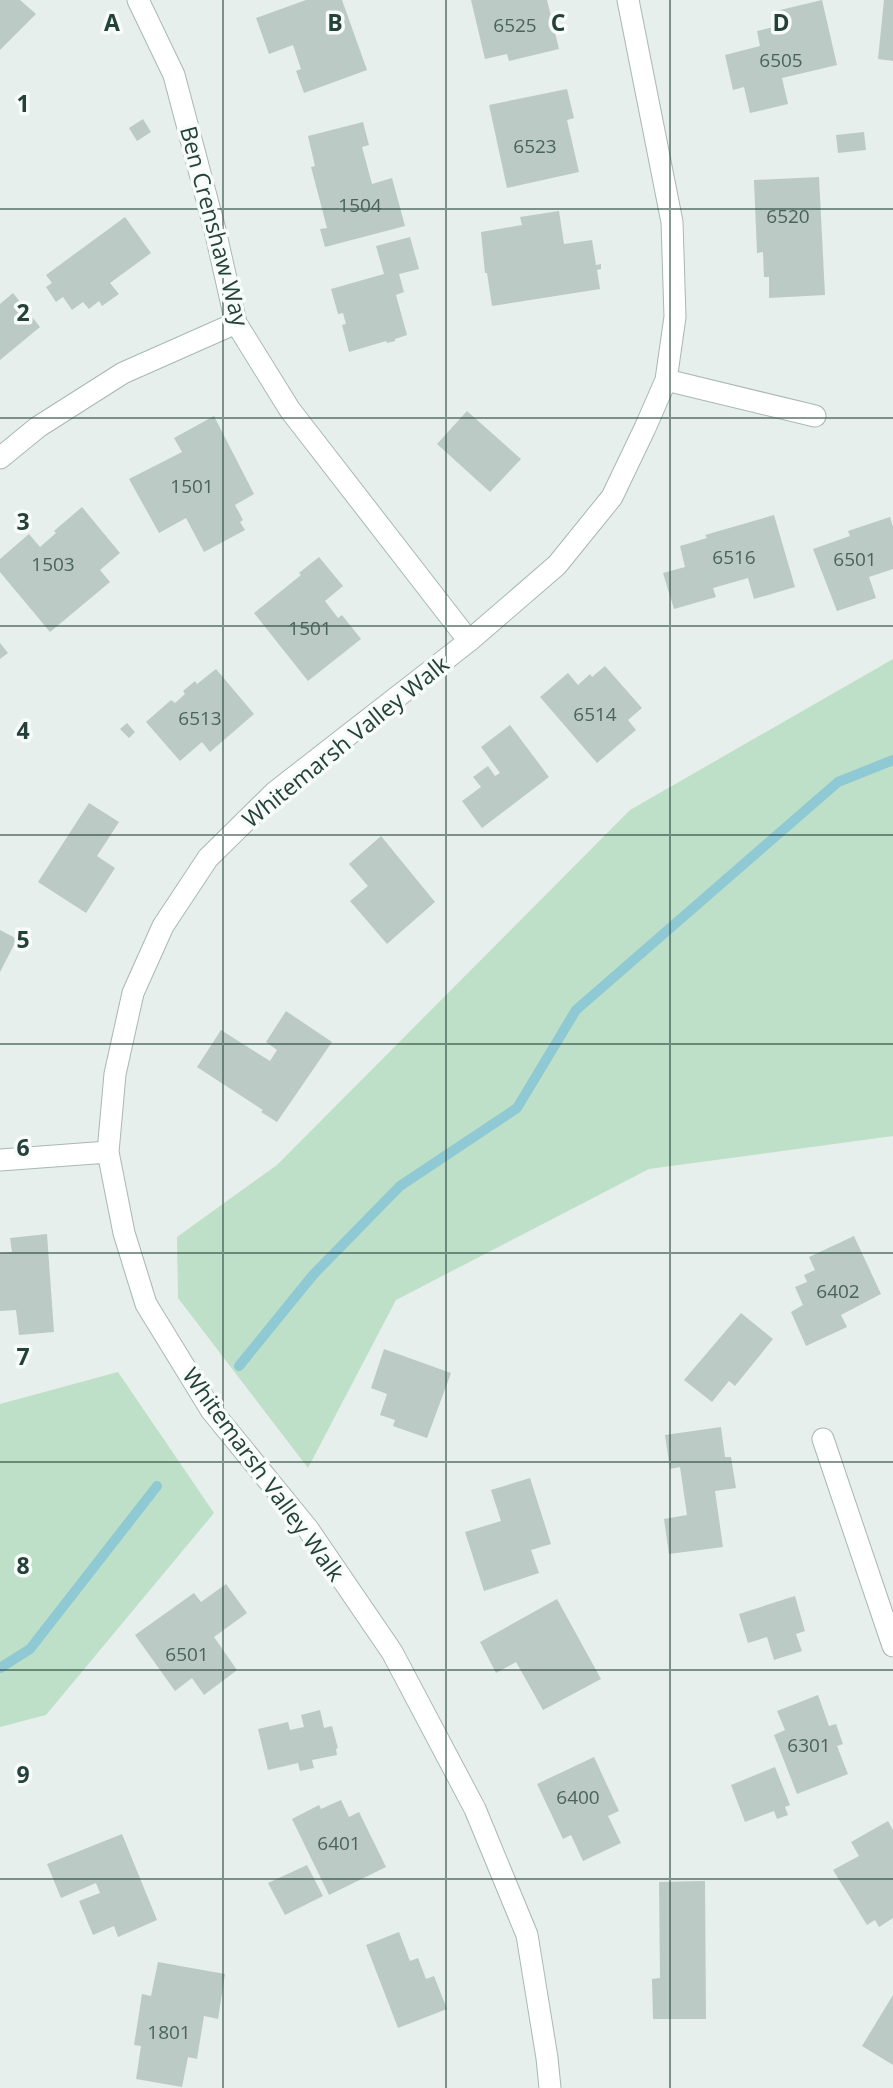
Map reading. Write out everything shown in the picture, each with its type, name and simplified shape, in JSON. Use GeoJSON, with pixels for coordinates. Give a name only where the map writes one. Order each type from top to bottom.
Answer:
{"type":"FeatureCollection","features":[{"type":"Feature","properties":{"kind":"street","name":"Ben Crenshaw Way"},"geometry":{"type":"LineString","coordinates":[[138,0],[174,75],[215,230],[236,323],[290,410],[468,641]]}},
{"type":"Feature","properties":{"kind":"street","name":"Whitemarsh Valley Walk"},"geometry":{"type":"LineString","coordinates":[[550,2088],[527,1935],[475,1809],[392,1652],[308,1529],[211,1410],[146,1304],[124,1233],[108,1152],[115,1074],[133,993],[163,926],[208,858],[275,792],[468,641],[557,565],[612,497],[666,380],[675,317],[672,222],[628,0]]}},
{"type":"Feature","properties":{"kind":"street"},"geometry":{"type":"LineString","coordinates":[[0,458],[38,427],[123,373],[236,323]]}},
{"type":"Feature","properties":{"kind":"street"},"geometry":{"type":"LineString","coordinates":[[666,380],[815,416]]}},
{"type":"Feature","properties":{"kind":"street"},"geometry":{"type":"LineString","coordinates":[[0,1160],[108,1152]]}},
{"type":"Feature","properties":{"kind":"street"},"geometry":{"type":"LineString","coordinates":[[822,1439],[893,1646]]}},
{"type":"Feature","properties":{"kind":"green space"},"geometry":{"type":"Polygon","coordinates":[[[893,659],[893,1136],[649,1169],[396,1300],[308,1468],[178,1298],[177,1237],[277,1165],[630,810],[893,659]]]}},
{"type":"Feature","properties":{"kind":"green space"},"geometry":{"type":"Polygon","coordinates":[[[118,1372],[214,1513],[46,1715],[0,1727],[0,1404],[118,1372]]]}},
{"type":"Feature","properties":{"kind":"building"},"geometry":{"type":"Polygon","coordinates":[[[0,0],[20,0],[36,14],[0,50],[0,0]]]}},
{"type":"Feature","properties":{"kind":"building"},"geometry":{"type":"Polygon","coordinates":[[[306,0],[342,0],[367,70],[304,93],[296,71],[301,69],[293,45],[269,54],[256,18],[306,0]]]}},
{"type":"Feature","properties":{"kind":"building"},"geometry":{"type":"Polygon","coordinates":[[[471,0],[547,0],[559,49],[509,61],[507,54],[485,59],[471,0]]]}},
{"type":"Feature","properties":{"kind":"building"},"geometry":{"type":"Polygon","coordinates":[[[822,0],[837,65],[782,78],[788,104],[750,113],[744,87],[733,90],[725,55],[760,46],[757,31],[779,26],[776,11],[822,0]]]}},
{"type":"Feature","properties":{"kind":"building"},"geometry":{"type":"Polygon","coordinates":[[[884,0],[893,0],[893,61],[878,59],[884,0]]]}},
{"type":"Feature","properties":{"kind":"building"},"geometry":{"type":"Polygon","coordinates":[[[567,89],[574,118],[567,120],[579,172],[507,188],[489,105],[567,89]]]}},
{"type":"Feature","properties":{"kind":"building"},"geometry":{"type":"Polygon","coordinates":[[[143,119],[151,132],[137,141],[129,128],[143,119]]]}},
{"type":"Feature","properties":{"kind":"building"},"geometry":{"type":"Polygon","coordinates":[[[363,122],[369,145],[362,147],[372,184],[392,178],[405,226],[325,247],[320,229],[327,228],[311,167],[315,166],[308,136],[363,122]]]}},
{"type":"Feature","properties":{"kind":"building"},"geometry":{"type":"Polygon","coordinates":[[[864,132],[866,150],[838,153],[836,135],[864,132]]]}},
{"type":"Feature","properties":{"kind":"building"},"geometry":{"type":"Polygon","coordinates":[[[819,177],[825,295],[769,298],[769,277],[764,277],[763,252],[757,253],[754,180],[819,177]]]}},
{"type":"Feature","properties":{"kind":"building"},"geometry":{"type":"Polygon","coordinates":[[[559,211],[564,244],[592,240],[596,265],[601,264],[601,269],[597,270],[600,289],[492,306],[481,232],[522,225],[520,217],[559,211]]]}},
{"type":"Feature","properties":{"kind":"building"},"geometry":{"type":"Polygon","coordinates":[[[125,217],[151,253],[110,283],[119,294],[102,306],[99,301],[89,309],[83,302],[72,310],[63,297],[56,302],[46,287],[52,283],[46,275],[125,217]]]}},
{"type":"Feature","properties":{"kind":"building"},"geometry":{"type":"Polygon","coordinates":[[[410,237],[419,269],[399,274],[404,292],[396,295],[407,335],[395,341],[349,352],[342,325],[346,324],[343,313],[338,314],[331,289],[384,274],[376,246],[410,237]]]}},
{"type":"Feature","properties":{"kind":"building"},"geometry":{"type":"Polygon","coordinates":[[[13,293],[40,327],[0,360],[0,304],[13,293]]]}},
{"type":"Feature","properties":{"kind":"building"},"geometry":{"type":"Polygon","coordinates":[[[467,411],[521,459],[490,492],[437,444],[467,411]]]}},
{"type":"Feature","properties":{"kind":"building"},"geometry":{"type":"Polygon","coordinates":[[[214,416],[254,494],[235,505],[245,530],[204,552],[186,518],[159,533],[129,479],[182,452],[174,438],[214,416]]]}},
{"type":"Feature","properties":{"kind":"building"},"geometry":{"type":"Polygon","coordinates":[[[82,507],[120,553],[100,570],[110,582],[50,632],[0,572],[0,559],[29,534],[40,547],[82,507]]]}},
{"type":"Feature","properties":{"kind":"building"},"geometry":{"type":"Polygon","coordinates":[[[774,515],[795,587],[754,599],[748,578],[713,588],[716,597],[674,609],[663,573],[685,567],[680,546],[707,538],[705,535],[774,515]]]}},
{"type":"Feature","properties":{"kind":"building"},"geometry":{"type":"Polygon","coordinates":[[[890,517],[893,527],[893,569],[869,577],[876,598],[837,611],[813,549],[850,536],[848,531],[890,517]]]}},
{"type":"Feature","properties":{"kind":"building"},"geometry":{"type":"Polygon","coordinates":[[[319,557],[343,586],[325,601],[338,618],[342,615],[361,639],[308,681],[254,613],[319,557]]]}},
{"type":"Feature","properties":{"kind":"building"},"geometry":{"type":"Polygon","coordinates":[[[0,643],[8,653],[0,659],[0,643]]]}},
{"type":"Feature","properties":{"kind":"building"},"geometry":{"type":"Polygon","coordinates":[[[605,666],[642,708],[628,720],[636,730],[597,763],[540,697],[568,673],[578,685],[605,666]]]}},
{"type":"Feature","properties":{"kind":"building"},"geometry":{"type":"Polygon","coordinates":[[[216,669],[254,714],[210,752],[202,742],[180,761],[146,722],[171,700],[175,703],[185,694],[183,691],[195,681],[197,684],[216,669]]]}},
{"type":"Feature","properties":{"kind":"building"},"geometry":{"type":"Polygon","coordinates":[[[127,723],[135,732],[129,738],[120,729],[127,723]]]}},
{"type":"Feature","properties":{"kind":"building"},"geometry":{"type":"Polygon","coordinates":[[[510,725],[549,777],[482,828],[462,801],[481,787],[473,777],[488,766],[495,776],[500,773],[481,747],[510,725]]]}},
{"type":"Feature","properties":{"kind":"building"},"geometry":{"type":"Polygon","coordinates":[[[89,803],[119,822],[97,856],[115,868],[86,913],[38,882],[89,803]]]}},
{"type":"Feature","properties":{"kind":"building"},"geometry":{"type":"Polygon","coordinates":[[[381,836],[435,902],[387,944],[350,901],[368,886],[349,864],[381,836]]]}},
{"type":"Feature","properties":{"kind":"building"},"geometry":{"type":"Polygon","coordinates":[[[0,930],[17,939],[0,972],[0,930]]]}},
{"type":"Feature","properties":{"kind":"building"},"geometry":{"type":"Polygon","coordinates":[[[286,1011],[332,1042],[277,1122],[197,1067],[221,1030],[270,1061],[277,1050],[266,1042],[286,1011]]]}},
{"type":"Feature","properties":{"kind":"building"},"geometry":{"type":"Polygon","coordinates":[[[47,1234],[54,1332],[19,1335],[16,1310],[0,1311],[0,1253],[12,1252],[10,1238],[47,1234]]]}},
{"type":"Feature","properties":{"kind":"building"},"geometry":{"type":"Polygon","coordinates":[[[854,1236],[881,1294],[841,1315],[847,1327],[806,1346],[791,1312],[803,1305],[795,1287],[807,1282],[804,1275],[815,1270],[809,1257],[854,1236]]]}},
{"type":"Feature","properties":{"kind":"building"},"geometry":{"type":"Polygon","coordinates":[[[741,1313],[773,1339],[735,1386],[729,1381],[712,1402],[684,1380],[741,1313]]]}},
{"type":"Feature","properties":{"kind":"building"},"geometry":{"type":"Polygon","coordinates":[[[384,1349],[451,1373],[427,1438],[393,1426],[395,1420],[380,1415],[387,1394],[371,1388],[384,1349]]]}},
{"type":"Feature","properties":{"kind":"building"},"geometry":{"type":"Polygon","coordinates":[[[721,1427],[725,1457],[731,1457],[736,1488],[715,1491],[723,1547],[669,1554],[664,1519],[687,1515],[680,1467],[670,1469],[665,1435],[721,1427]]]}},
{"type":"Feature","properties":{"kind":"building"},"geometry":{"type":"Polygon","coordinates":[[[530,1478],[551,1544],[531,1550],[539,1573],[484,1591],[465,1532],[501,1521],[491,1490],[530,1478]]]}},
{"type":"Feature","properties":{"kind":"building"},"geometry":{"type":"Polygon","coordinates":[[[226,1584],[247,1613],[214,1637],[237,1670],[204,1695],[192,1678],[175,1691],[135,1635],[194,1593],[201,1602],[226,1584]]]}},
{"type":"Feature","properties":{"kind":"building"},"geometry":{"type":"Polygon","coordinates":[[[795,1596],[805,1631],[796,1634],[802,1651],[774,1660],[767,1637],[748,1643],[739,1614],[795,1596]]]}},
{"type":"Feature","properties":{"kind":"building"},"geometry":{"type":"Polygon","coordinates":[[[557,1599],[601,1679],[543,1710],[516,1662],[496,1673],[480,1642],[557,1599]]]}},
{"type":"Feature","properties":{"kind":"building"},"geometry":{"type":"Polygon","coordinates":[[[818,1695],[829,1726],[836,1724],[843,1744],[837,1746],[848,1774],[797,1794],[774,1735],[785,1730],[777,1711],[818,1695]]]}},
{"type":"Feature","properties":{"kind":"building"},"geometry":{"type":"Polygon","coordinates":[[[320,1710],[324,1728],[332,1726],[338,1748],[337,1755],[312,1760],[314,1768],[300,1771],[298,1763],[268,1770],[258,1729],[288,1722],[290,1730],[304,1727],[301,1715],[320,1710]]]}},
{"type":"Feature","properties":{"kind":"building"},"geometry":{"type":"Polygon","coordinates":[[[594,1757],[619,1811],[608,1816],[621,1843],[583,1861],[571,1835],[563,1839],[537,1784],[594,1757]]]}},
{"type":"Feature","properties":{"kind":"building"},"geometry":{"type":"Polygon","coordinates":[[[775,1767],[790,1805],[785,1807],[788,1815],[777,1819],[774,1811],[745,1822],[731,1785],[775,1767]]]}},
{"type":"Feature","properties":{"kind":"building"},"geometry":{"type":"Polygon","coordinates":[[[341,1800],[349,1817],[359,1812],[386,1867],[329,1895],[292,1819],[319,1805],[321,1809],[341,1800]]]}},
{"type":"Feature","properties":{"kind":"building"},"geometry":{"type":"Polygon","coordinates":[[[888,1821],[893,1830],[893,1918],[879,1927],[875,1920],[867,1925],[833,1870],[859,1856],[851,1842],[888,1821]]]}},
{"type":"Feature","properties":{"kind":"building"},"geometry":{"type":"Polygon","coordinates":[[[122,1834],[157,1920],[118,1937],[114,1926],[93,1935],[79,1901],[100,1893],[96,1883],[61,1898],[47,1864],[122,1834]]]}},
{"type":"Feature","properties":{"kind":"building"},"geometry":{"type":"Polygon","coordinates":[[[307,1865],[323,1896],[285,1915],[268,1883],[307,1865]]]}},
{"type":"Feature","properties":{"kind":"building"},"geometry":{"type":"Polygon","coordinates":[[[705,1881],[706,2019],[653,2019],[652,1979],[660,1978],[659,1882],[705,1881]]]}},
{"type":"Feature","properties":{"kind":"building"},"geometry":{"type":"Polygon","coordinates":[[[399,1932],[410,1961],[418,1958],[426,1979],[434,1976],[447,2009],[398,2028],[366,1945],[399,1932]]]}},
{"type":"Feature","properties":{"kind":"building"},"geometry":{"type":"Polygon","coordinates":[[[158,1962],[225,1974],[218,2019],[204,2016],[197,2059],[188,2057],[182,2087],[136,2079],[141,2046],[134,2045],[142,1994],[151,1996],[158,1962]]]}},
{"type":"Feature","properties":{"kind":"building"},"geometry":{"type":"Polygon","coordinates":[[[893,1995],[893,2065],[862,2046],[893,1995]]]}},
{"type":"Feature","properties":{"kind":"waterway"},"geometry":{"type":"LineString","coordinates":[[239,1366],[313,1275],[400,1186],[517,1108],[576,1010],[838,782],[893,760]]}},
{"type":"Feature","properties":{"kind":"waterway"},"geometry":{"type":"LineString","coordinates":[[0,1668],[30,1649],[157,1486]]}}]}
